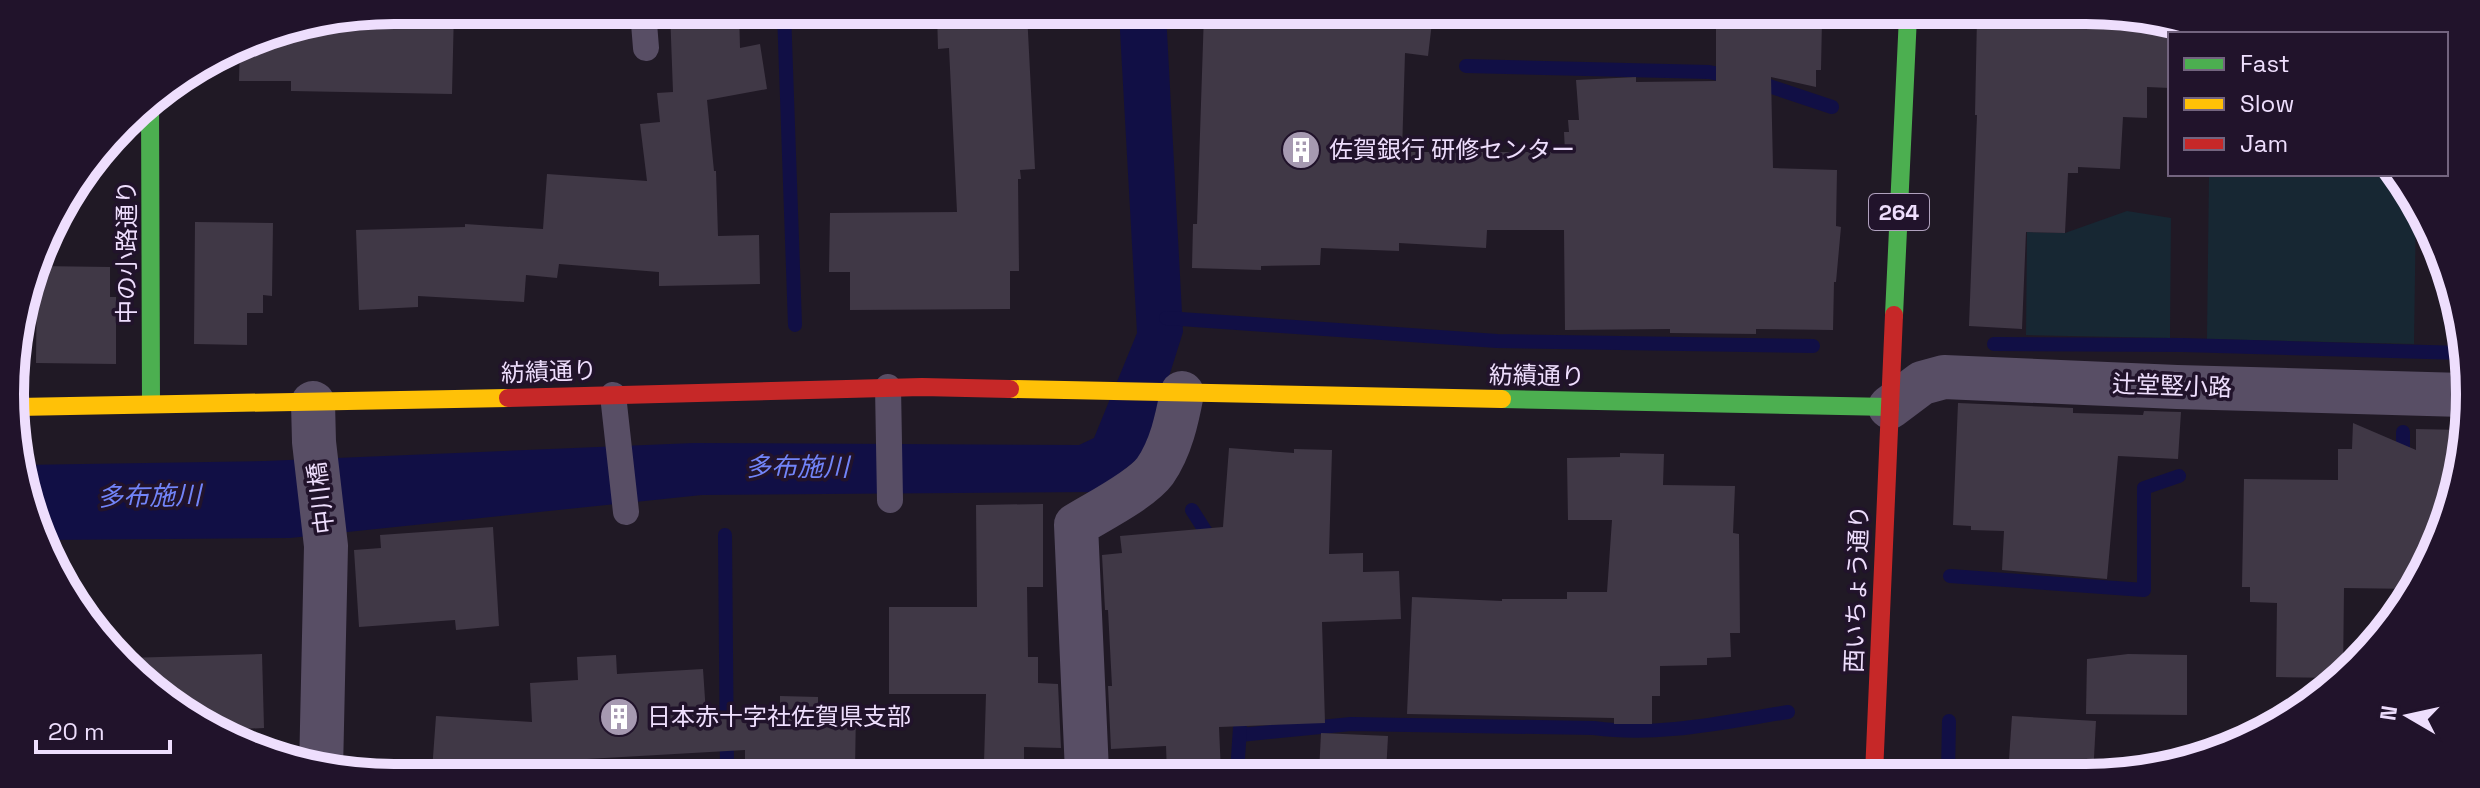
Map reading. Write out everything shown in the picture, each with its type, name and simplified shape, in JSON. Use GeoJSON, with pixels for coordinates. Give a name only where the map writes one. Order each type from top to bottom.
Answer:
{"type":"FeatureCollection","features":[{"type":"Feature","properties":{"kind":"main road","name":"264"},"geometry":{"type":"LineString","coordinates":[[1890,407],[1908,24]]}},
{"type":"Feature","properties":{"kind":"main road","name":"中の小路通り"},"geometry":{"type":"LineString","coordinates":[[150,116],[151,404]]}},
{"type":"Feature","properties":{"kind":"main road","name":"紡績通り"},"geometry":{"type":"LineString","coordinates":[[25,407],[313,403],[888,387],[1890,407]]}},
{"type":"Feature","properties":{"kind":"main road","name":"西いちょう通り"},"geometry":{"type":"LineString","coordinates":[[1874,764],[1890,407]]}},
{"type":"Feature","properties":{"kind":"street","name":"辻堂竪小路"},"geometry":{"type":"LineString","coordinates":[[1890,407],[1922,383],[1944,377],[2456,395]]}},
{"type":"Feature","properties":{"kind":"street"},"geometry":{"type":"LineString","coordinates":[[1087,764],[1076,525],[1135,488],[1154,472],[1174,431],[1182,393]]}},
{"type":"Feature","properties":{"kind":"street","name":"中川橋"},"geometry":{"type":"LineString","coordinates":[[313,403],[326,546],[321,757]]}},
{"type":"Feature","properties":{"kind":"lane"},"geometry":{"type":"LineString","coordinates":[[644,24],[646,48]]}},
{"type":"Feature","properties":{"kind":"lane"},"geometry":{"type":"LineString","coordinates":[[888,387],[890,500]]}},
{"type":"Feature","properties":{"kind":"lane"},"geometry":{"type":"LineString","coordinates":[[613,395],[626,512]]}},
{"type":"Feature","properties":{"kind":"shaded area"},"geometry":{"type":"Polygon","coordinates":[[[2209,176],[2385,176],[2416,226],[2414,344],[2207,339],[2209,176]]]}},
{"type":"Feature","properties":{"kind":"shaded area"},"geometry":{"type":"Polygon","coordinates":[[[2127,211],[2171,218],[2170,338],[2026,335],[2027,232],[2065,233],[2127,211]]]}},
{"type":"Feature","properties":{"kind":"water","name":"多布施川"},"geometry":{"type":"Polygon","coordinates":[[[1120,24],[1167,24],[1183,332],[1145,453],[1097,492],[702,495],[290,538],[54,540],[31,465],[265,461],[694,443],[1079,445],[1094,438],[1137,333],[1120,24]]]}},
{"type":"Feature","properties":{"kind":"building"},"geometry":{"type":"Polygon","coordinates":[[[454,24],[452,94],[291,91],[291,81],[239,81],[240,58],[298,37],[346,27],[454,24]]]}},
{"type":"Feature","properties":{"kind":"building"},"geometry":{"type":"Polygon","coordinates":[[[670,24],[739,24],[740,48],[760,44],[767,89],[707,100],[716,171],[718,236],[759,235],[760,284],[659,286],[659,272],[559,264],[557,278],[526,275],[524,302],[418,296],[418,307],[359,310],[356,230],[465,227],[465,224],[543,229],[547,174],[647,181],[640,124],[660,122],[657,93],[673,92],[670,24]]]}},
{"type":"Feature","properties":{"kind":"building"},"geometry":{"type":"Polygon","coordinates":[[[937,24],[1028,24],[1035,169],[1020,170],[1021,179],[1018,179],[1019,271],[1010,271],[1010,309],[850,310],[850,272],[829,272],[830,213],[957,212],[949,48],[938,49],[937,24]]]}},
{"type":"Feature","properties":{"kind":"building"},"geometry":{"type":"Polygon","coordinates":[[[1204,24],[1432,24],[1428,56],[1405,53],[1402,152],[1565,152],[1564,132],[1569,132],[1568,120],[1579,120],[1576,80],[1636,77],[1636,82],[1716,81],[1716,24],[1822,24],[1821,70],[1816,70],[1816,87],[1771,77],[1773,168],[1837,170],[1836,226],[1841,227],[1834,282],[1833,330],[1756,329],[1756,334],[1670,333],[1670,329],[1565,330],[1564,230],[1487,230],[1486,248],[1399,243],[1399,251],[1321,248],[1320,265],[1261,266],[1261,270],[1192,268],[1193,224],[1197,224],[1204,24]]]}},
{"type":"Feature","properties":{"kind":"building"},"geometry":{"type":"Polygon","coordinates":[[[1977,24],[2110,25],[2168,34],[2168,88],[2147,87],[2147,118],[2123,117],[2120,169],[2078,167],[2078,173],[2068,173],[2065,233],[2026,232],[2022,329],[1969,326],[1977,24]]]}},
{"type":"Feature","properties":{"kind":"building"},"geometry":{"type":"Polygon","coordinates":[[[195,222],[273,223],[272,296],[263,295],[263,313],[247,313],[247,345],[194,344],[195,222]]]}},
{"type":"Feature","properties":{"kind":"building"},"geometry":{"type":"Polygon","coordinates":[[[47,266],[110,267],[110,297],[116,297],[116,364],[36,363],[37,299],[47,266]]]}},
{"type":"Feature","properties":{"kind":"building"},"geometry":{"type":"Polygon","coordinates":[[[1958,403],[2073,408],[2073,413],[2143,415],[2144,411],[2181,412],[2178,459],[2118,456],[2107,579],[2002,570],[2004,531],[1971,530],[1971,526],[1953,525],[1958,403]]]}},
{"type":"Feature","properties":{"kind":"building"},"geometry":{"type":"Polygon","coordinates":[[[2353,423],[2416,450],[2416,429],[2454,430],[2449,466],[2436,513],[2418,558],[2400,589],[2344,588],[2343,660],[2323,678],[2276,677],[2277,603],[2250,602],[2250,587],[2242,587],[2244,479],[2338,480],[2338,449],[2352,449],[2353,423]]]}},
{"type":"Feature","properties":{"kind":"building"},"geometry":{"type":"Polygon","coordinates":[[[1229,448],[1294,453],[1294,449],[1332,450],[1329,554],[1363,553],[1363,572],[1399,571],[1401,619],[1322,622],[1325,723],[1219,727],[1221,764],[1167,764],[1166,746],[1111,749],[1108,686],[1112,686],[1102,555],[1122,553],[1120,536],[1223,527],[1229,448]]]}},
{"type":"Feature","properties":{"kind":"building"},"geometry":{"type":"Polygon","coordinates":[[[1620,453],[1664,454],[1663,485],[1735,486],[1733,533],[1739,534],[1740,633],[1730,633],[1731,657],[1707,658],[1707,665],[1660,666],[1660,696],[1652,696],[1652,724],[1614,724],[1614,718],[1407,714],[1412,597],[1502,601],[1567,599],[1567,592],[1607,592],[1612,520],[1568,520],[1567,458],[1620,457],[1620,453]]]}},
{"type":"Feature","properties":{"kind":"building"},"geometry":{"type":"Polygon","coordinates":[[[1043,504],[1043,587],[1027,587],[1028,657],[1038,657],[1038,683],[1058,684],[1061,748],[1024,747],[1024,763],[984,763],[986,694],[889,694],[889,607],[977,607],[976,505],[1043,504]]]}},
{"type":"Feature","properties":{"kind":"building"},"geometry":{"type":"Polygon","coordinates":[[[493,527],[499,626],[456,630],[455,620],[359,627],[354,550],[381,548],[380,535],[493,527]]]}},
{"type":"Feature","properties":{"kind":"building"},"geometry":{"type":"Polygon","coordinates":[[[262,654],[264,728],[237,729],[230,726],[188,702],[134,658],[262,654]]]}},
{"type":"Feature","properties":{"kind":"building"},"geometry":{"type":"Polygon","coordinates":[[[2128,654],[2187,655],[2187,715],[2086,714],[2087,659],[2128,654]]]}},
{"type":"Feature","properties":{"kind":"building"},"geometry":{"type":"Polygon","coordinates":[[[616,655],[617,674],[703,669],[706,714],[780,713],[780,696],[818,697],[818,708],[856,708],[855,764],[745,764],[745,750],[498,764],[433,764],[436,716],[532,722],[530,683],[578,680],[577,657],[616,655]]]}},
{"type":"Feature","properties":{"kind":"building"},"geometry":{"type":"Polygon","coordinates":[[[2012,716],[2096,721],[2094,764],[2009,764],[2012,716]]]}},
{"type":"Feature","properties":{"kind":"building"},"geometry":{"type":"Polygon","coordinates":[[[1321,733],[1388,736],[1386,764],[1319,764],[1321,733]]]}},
{"type":"Feature","properties":{"kind":"waterway"},"geometry":{"type":"LineString","coordinates":[[784,24],[795,325]]}},
{"type":"Feature","properties":{"kind":"waterway"},"geometry":{"type":"LineString","coordinates":[[1466,66],[1709,72],[1733,77]]}},
{"type":"Feature","properties":{"kind":"waterway"},"geometry":{"type":"LineString","coordinates":[[1754,81],[1832,107]]}},
{"type":"Feature","properties":{"kind":"waterway"},"geometry":{"type":"LineString","coordinates":[[1166,318],[1497,341],[1813,346]]}},
{"type":"Feature","properties":{"kind":"waterway"},"geometry":{"type":"LineString","coordinates":[[1994,344],[2183,345],[2454,353]]}},
{"type":"Feature","properties":{"kind":"waterway"},"geometry":{"type":"LineString","coordinates":[[2403,432],[2403,464]]}},
{"type":"Feature","properties":{"kind":"waterway"},"geometry":{"type":"LineString","coordinates":[[1950,576],[2144,590],[2144,488],[2179,476]]}},
{"type":"Feature","properties":{"kind":"waterway"},"geometry":{"type":"LineString","coordinates":[[1192,510],[1213,543]]}},
{"type":"Feature","properties":{"kind":"waterway"},"geometry":{"type":"LineString","coordinates":[[725,535],[727,764]]}},
{"type":"Feature","properties":{"kind":"waterway"},"geometry":{"type":"LineString","coordinates":[[2401,573],[2401,588]]}},
{"type":"Feature","properties":{"kind":"waterway"},"geometry":{"type":"LineString","coordinates":[[1240,735],[1351,724],[1667,730],[1788,712]]}},
{"type":"Feature","properties":{"kind":"waterway"},"geometry":{"type":"LineString","coordinates":[[1948,764],[1949,721]]}},
{"type":"Feature","properties":{"kind":"waterway"},"geometry":{"type":"LineString","coordinates":[[1238,764],[1240,728]]}},
{"type":"Feature","properties":{"kind":"traffic: fast"},"geometry":{"type":"LineString","coordinates":[[1894,315],[1908,24]]}},
{"type":"Feature","properties":{"kind":"traffic: fast"},"geometry":{"type":"LineString","coordinates":[[150,116],[151,404]]}},
{"type":"Feature","properties":{"kind":"traffic: fast"},"geometry":{"type":"LineString","coordinates":[[1502,399],[1890,407]]}},
{"type":"Feature","properties":{"kind":"traffic: slow"},"geometry":{"type":"LineString","coordinates":[[1010,389],[1502,399]]}},
{"type":"Feature","properties":{"kind":"traffic: slow"},"geometry":{"type":"LineString","coordinates":[[25,407],[508,398]]}},
{"type":"Feature","properties":{"kind":"traffic: jam"},"geometry":{"type":"LineString","coordinates":[[1874,764],[1894,315]]}},
{"type":"Feature","properties":{"kind":"traffic: jam"},"geometry":{"type":"LineString","coordinates":[[508,398],[922,387],[1010,389]]}},
{"type":"Feature","properties":{"kind":"place","name":"佐賀銀行 研修センター"},"geometry":{"type":"Point","coordinates":[1301,150]}},
{"type":"Feature","properties":{"kind":"place","name":"日本赤十字社佐賀県支部"},"geometry":{"type":"Point","coordinates":[619,717]}}]}
